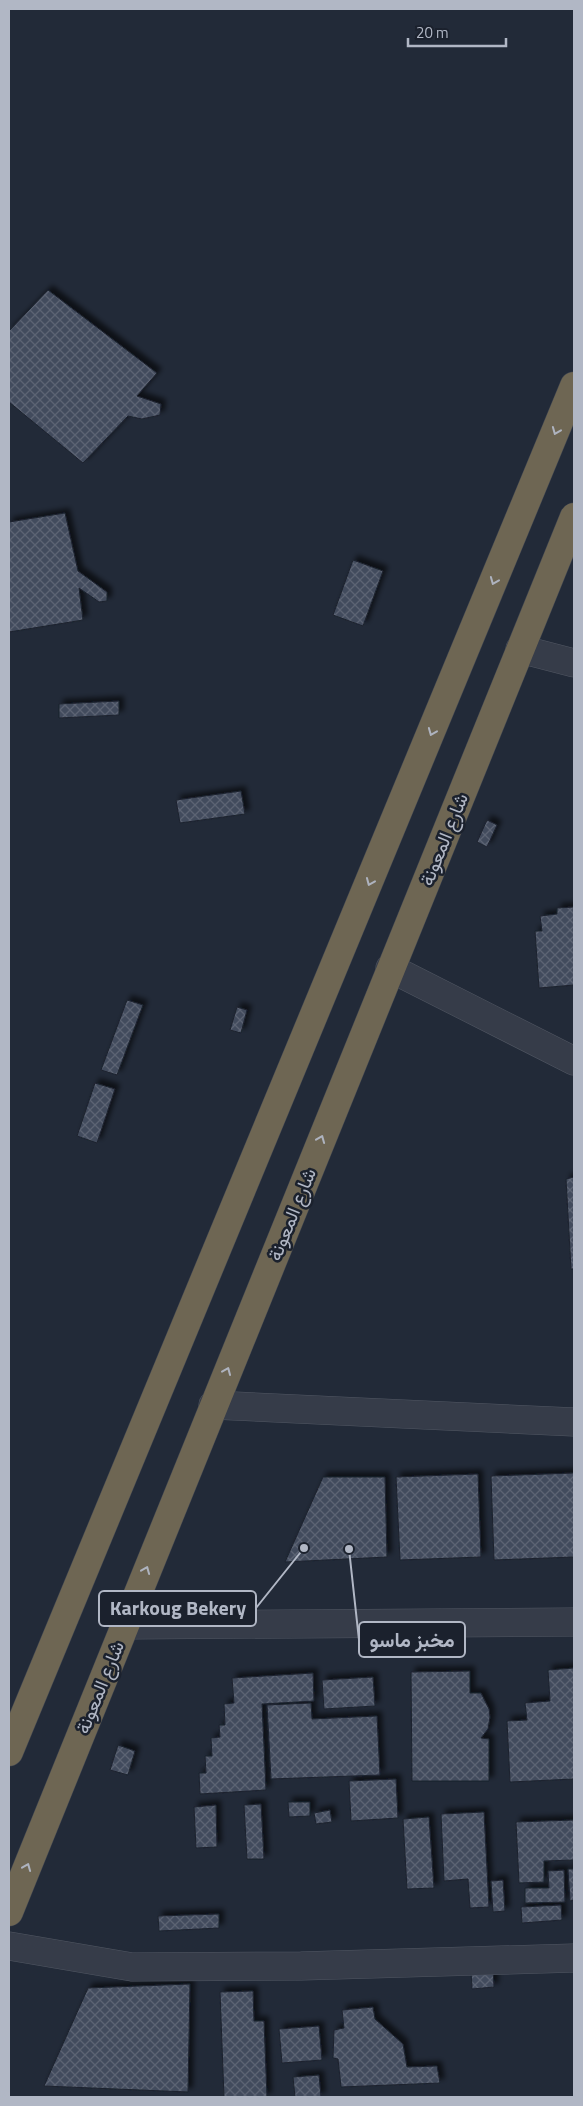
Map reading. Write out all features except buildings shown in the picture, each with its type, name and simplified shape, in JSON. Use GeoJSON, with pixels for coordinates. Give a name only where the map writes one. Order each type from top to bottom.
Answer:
{"type":"FeatureCollection","features":[{"type":"Feature","properties":{"kind":"highway"},"geometry":{"type":"LineString","coordinates":[[9,1752],[574,386]]}},
{"type":"Feature","properties":{"kind":"highway","name":"شارع المعونة"},"geometry":{"type":"LineString","coordinates":[[9,1912],[574,516]]}},
{"type":"Feature","properties":{"kind":"street"},"geometry":{"type":"LineString","coordinates":[[520,650],[574,663]]}},
{"type":"Feature","properties":{"kind":"street"},"geometry":{"type":"LineString","coordinates":[[390,968],[574,1061]]}},
{"type":"Feature","properties":{"kind":"street"},"geometry":{"type":"LineString","coordinates":[[213,1405],[574,1422]]}},
{"type":"Feature","properties":{"kind":"street"},"geometry":{"type":"LineString","coordinates":[[124,1625],[574,1622]]}},
{"type":"Feature","properties":{"kind":"street"},"geometry":{"type":"LineString","coordinates":[[9,1946],[132,1967],[301,1966],[574,1958]]}},
{"type":"Feature","properties":{"kind":"place","name":"Karkoug Bekery"},"geometry":{"type":"Point","coordinates":[304,1548]}},
{"type":"Feature","properties":{"kind":"place","name":"مخبز ماسو"},"geometry":{"type":"Point","coordinates":[349,1549]}}]}
